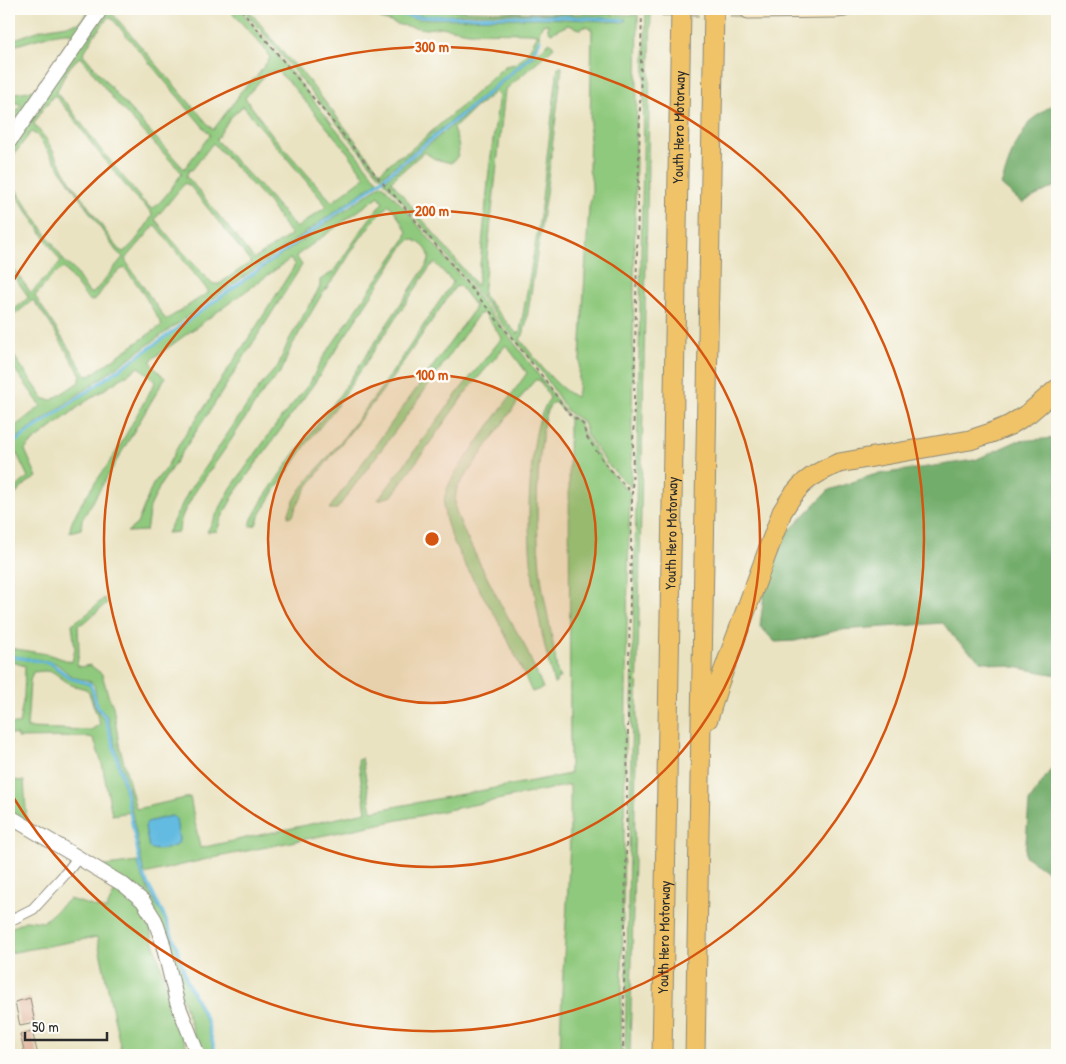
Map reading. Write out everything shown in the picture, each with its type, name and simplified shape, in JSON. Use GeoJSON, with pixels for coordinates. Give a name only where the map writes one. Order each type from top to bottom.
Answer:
{"type":"FeatureCollection","features":[{"type":"Feature","properties":{"kind":"highway","name":"Youth Hero Motorway"},"geometry":{"type":"LineString","coordinates":[[662,1055],[681,9]]}},
{"type":"Feature","properties":{"kind":"highway"},"geometry":{"type":"LineString","coordinates":[[695,1055],[714,9]]}},
{"type":"Feature","properties":{"kind":"highway"},"geometry":{"type":"LineString","coordinates":[[701,759],[711,708],[718,686],[782,512],[792,494],[821,470],[839,463],[970,440],[991,433],[1010,425],[1029,413],[1057,389]]}},
{"type":"Feature","properties":{"kind":"main road"},"geometry":{"type":"LineString","coordinates":[[748,11],[845,9]]}},
{"type":"Feature","properties":{"kind":"street"},"geometry":{"type":"LineString","coordinates":[[9,142],[102,9]]}},
{"type":"Feature","properties":{"kind":"street"},"geometry":{"type":"LineString","coordinates":[[9,816],[132,890],[143,901],[151,912],[162,940],[177,1002],[198,1055]]}},
{"type":"Feature","properties":{"kind":"street"},"geometry":{"type":"LineString","coordinates":[[9,921],[33,909],[78,858]]}},
{"type":"Feature","properties":{"kind":"path"},"geometry":{"type":"LineString","coordinates":[[241,9],[512,338],[543,377],[568,413],[582,424],[586,436],[607,466],[628,489],[633,491]]}},
{"type":"Feature","properties":{"kind":"path"},"geometry":{"type":"LineString","coordinates":[[624,1055],[642,9]]}},
{"type":"Feature","properties":{"kind":"green space"},"geometry":{"type":"Polygon","coordinates":[[[90,9],[98,9],[9,137],[9,123],[21,105],[17,103],[9,104],[9,94],[35,90],[73,34],[52,35],[9,47],[9,41],[43,29],[79,23],[90,9]]]}},
{"type":"Feature","properties":{"kind":"green space"},"geometry":{"type":"Polygon","coordinates":[[[104,9],[114,9],[112,13],[213,130],[240,92],[257,76],[270,58],[264,48],[229,9],[240,9],[378,181],[9,444],[9,431],[41,406],[9,361],[9,349],[44,399],[52,400],[79,382],[81,375],[49,322],[33,300],[9,319],[9,314],[28,296],[9,269],[9,262],[31,293],[61,262],[9,184],[9,179],[65,262],[74,270],[89,293],[93,293],[96,290],[123,257],[116,251],[37,135],[31,132],[9,161],[9,145],[104,9]],[[110,16],[95,34],[83,54],[184,169],[210,135],[110,16]],[[81,57],[73,63],[56,93],[67,104],[142,200],[152,209],[172,188],[182,173],[114,100],[81,57]],[[278,72],[266,74],[245,98],[274,137],[332,202],[365,177],[349,154],[289,82],[278,72]],[[54,95],[34,124],[46,139],[71,182],[118,249],[123,252],[143,231],[152,216],[151,212],[134,196],[54,95]],[[243,106],[230,118],[216,140],[269,196],[296,228],[327,206],[243,106]],[[213,143],[192,170],[189,170],[186,177],[254,259],[291,235],[269,203],[213,143]],[[185,183],[155,219],[212,284],[219,284],[251,262],[190,186],[185,183]],[[155,225],[125,260],[166,320],[209,292],[155,225]],[[64,268],[54,274],[35,296],[86,375],[89,376],[162,325],[142,291],[125,268],[112,277],[95,300],[91,301],[86,297],[64,268]]]}},
{"type":"Feature","properties":{"kind":"green space"},"geometry":{"type":"Polygon","coordinates":[[[243,9],[248,9],[285,55],[300,70],[380,172],[396,158],[408,152],[505,66],[515,64],[528,52],[538,34],[469,32],[441,27],[426,29],[400,25],[381,19],[366,9],[386,11],[418,19],[545,18],[625,22],[626,19],[543,14],[433,16],[413,15],[390,9],[638,15],[631,488],[607,464],[587,435],[583,422],[568,412],[544,375],[384,181],[550,42],[554,47],[505,90],[483,295],[517,334],[520,332],[539,223],[558,67],[562,67],[536,260],[526,324],[520,339],[553,380],[576,397],[578,391],[589,207],[592,193],[589,170],[592,30],[587,26],[580,29],[568,25],[551,33],[548,29],[548,24],[542,25],[539,34],[540,38],[531,54],[481,97],[381,177],[243,9]],[[495,92],[453,129],[459,152],[458,156],[451,163],[435,159],[424,152],[391,181],[477,286],[489,171],[499,94],[495,92]]]}},
{"type":"Feature","properties":{"kind":"green space"},"geometry":{"type":"Polygon","coordinates":[[[646,9],[651,9],[630,1055],[625,1055],[646,9]]]}},
{"type":"Feature","properties":{"kind":"green space"},"geometry":{"type":"Polygon","coordinates":[[[1057,101],[1057,185],[1022,203],[1001,185],[1013,150],[1030,121],[1057,101]]]}},
{"type":"Feature","properties":{"kind":"green space"},"geometry":{"type":"Polygon","coordinates":[[[382,184],[401,204],[486,308],[567,415],[554,402],[550,405],[546,414],[543,425],[537,495],[542,585],[557,672],[560,678],[557,678],[556,683],[554,684],[541,630],[532,575],[530,547],[530,492],[534,447],[539,421],[550,398],[539,380],[535,380],[525,392],[457,488],[455,500],[456,512],[466,536],[502,607],[523,642],[543,688],[532,692],[502,628],[457,550],[446,521],[444,508],[446,494],[453,476],[527,373],[506,345],[466,392],[392,496],[378,500],[459,391],[502,338],[484,313],[478,315],[337,509],[329,509],[471,314],[475,306],[460,286],[455,287],[390,381],[308,486],[293,516],[288,517],[295,499],[301,490],[382,387],[453,282],[435,263],[430,267],[336,407],[310,439],[275,490],[256,525],[250,526],[263,499],[337,399],[428,263],[429,255],[427,251],[415,240],[411,239],[403,247],[313,385],[236,491],[221,519],[217,531],[207,532],[231,488],[281,418],[310,383],[322,359],[405,239],[407,232],[389,205],[374,220],[322,294],[291,347],[282,370],[260,396],[195,492],[180,522],[179,532],[167,533],[190,489],[260,386],[278,366],[289,340],[320,287],[320,280],[333,272],[383,202],[379,196],[296,256],[302,265],[215,403],[161,484],[150,507],[146,531],[127,532],[137,524],[153,484],[166,468],[181,441],[211,398],[211,395],[295,265],[290,259],[151,360],[152,365],[165,378],[82,520],[81,529],[70,532],[71,524],[82,503],[118,449],[156,381],[139,367],[85,402],[29,445],[25,450],[37,477],[27,483],[9,501],[9,494],[28,477],[17,454],[9,457],[9,447],[382,184]]]}},
{"type":"Feature","properties":{"kind":"green space"},"geometry":{"type":"Polygon","coordinates":[[[569,416],[579,422],[585,436],[606,467],[630,492],[621,1055],[560,1055],[570,785],[203,860],[144,874],[127,787],[107,716],[98,705],[94,685],[88,681],[73,677],[53,662],[9,655],[9,648],[47,654],[72,662],[75,649],[72,624],[87,614],[104,598],[107,603],[85,622],[78,625],[79,652],[77,665],[80,667],[90,665],[102,674],[113,706],[119,744],[136,809],[190,797],[200,848],[366,812],[358,760],[362,758],[372,811],[570,774],[569,416]]]}},
{"type":"Feature","properties":{"kind":"green space"},"geometry":{"type":"Polygon","coordinates":[[[1057,438],[1057,675],[981,661],[955,639],[943,623],[840,630],[795,641],[775,642],[760,626],[765,587],[784,536],[829,490],[873,475],[975,460],[1017,441],[1057,438]]]}},
{"type":"Feature","properties":{"kind":"green space"},"geometry":{"type":"Polygon","coordinates":[[[9,657],[50,664],[69,679],[89,685],[96,708],[108,727],[130,812],[112,815],[102,764],[94,739],[90,737],[17,738],[17,735],[9,734],[9,724],[19,724],[24,696],[25,666],[9,661],[9,657]],[[33,672],[30,681],[27,728],[91,730],[100,724],[86,689],[71,685],[53,672],[33,672]]]}},
{"type":"Feature","properties":{"kind":"green space"},"geometry":{"type":"Polygon","coordinates":[[[1057,760],[1056,877],[1025,856],[1029,802],[1057,760]]]}},
{"type":"Feature","properties":{"kind":"green space"},"geometry":{"type":"Polygon","coordinates":[[[9,780],[24,781],[27,824],[9,812],[9,780]]]}},
{"type":"Feature","properties":{"kind":"green space"},"geometry":{"type":"Polygon","coordinates":[[[138,862],[141,874],[162,913],[176,947],[186,981],[206,1022],[215,1055],[201,1055],[157,923],[97,867],[138,862]]]}},
{"type":"Feature","properties":{"kind":"green space"},"geometry":{"type":"Polygon","coordinates":[[[117,887],[136,902],[148,922],[179,1030],[191,1055],[122,1055],[97,937],[9,953],[9,929],[27,920],[43,922],[69,899],[106,910],[117,887]]]}},
{"type":"Feature","properties":{"kind":"water"},"geometry":{"type":"Polygon","coordinates":[[[171,816],[176,818],[178,844],[164,849],[156,850],[149,848],[145,827],[147,822],[171,816]]]}},
{"type":"Feature","properties":{"kind":"building"},"geometry":{"type":"Polygon","coordinates":[[[30,998],[35,1023],[20,1026],[15,1002],[30,998]]]}},
{"type":"Feature","properties":{"kind":"building"},"geometry":{"type":"Polygon","coordinates":[[[32,1031],[38,1055],[25,1055],[20,1034],[32,1031]]]}},
{"type":"Feature","properties":{"kind":"waterway"},"geometry":{"type":"LineString","coordinates":[[386,9],[403,15],[417,17],[545,16],[624,20]]}},
{"type":"Feature","properties":{"kind":"waterway"},"geometry":{"type":"LineString","coordinates":[[9,446],[161,340],[374,186],[532,55],[540,40]]}},
{"type":"Feature","properties":{"kind":"waterway"},"geometry":{"type":"LineString","coordinates":[[9,656],[51,663],[70,678],[90,684],[97,705],[105,716],[124,783],[142,873],[163,913],[177,947],[187,981],[207,1021],[216,1055]]}},
{"type":"Feature","properties":{"kind":"tunnel"},"geometry":{"type":"LineString","coordinates":[[661,9],[748,11]]}}]}
